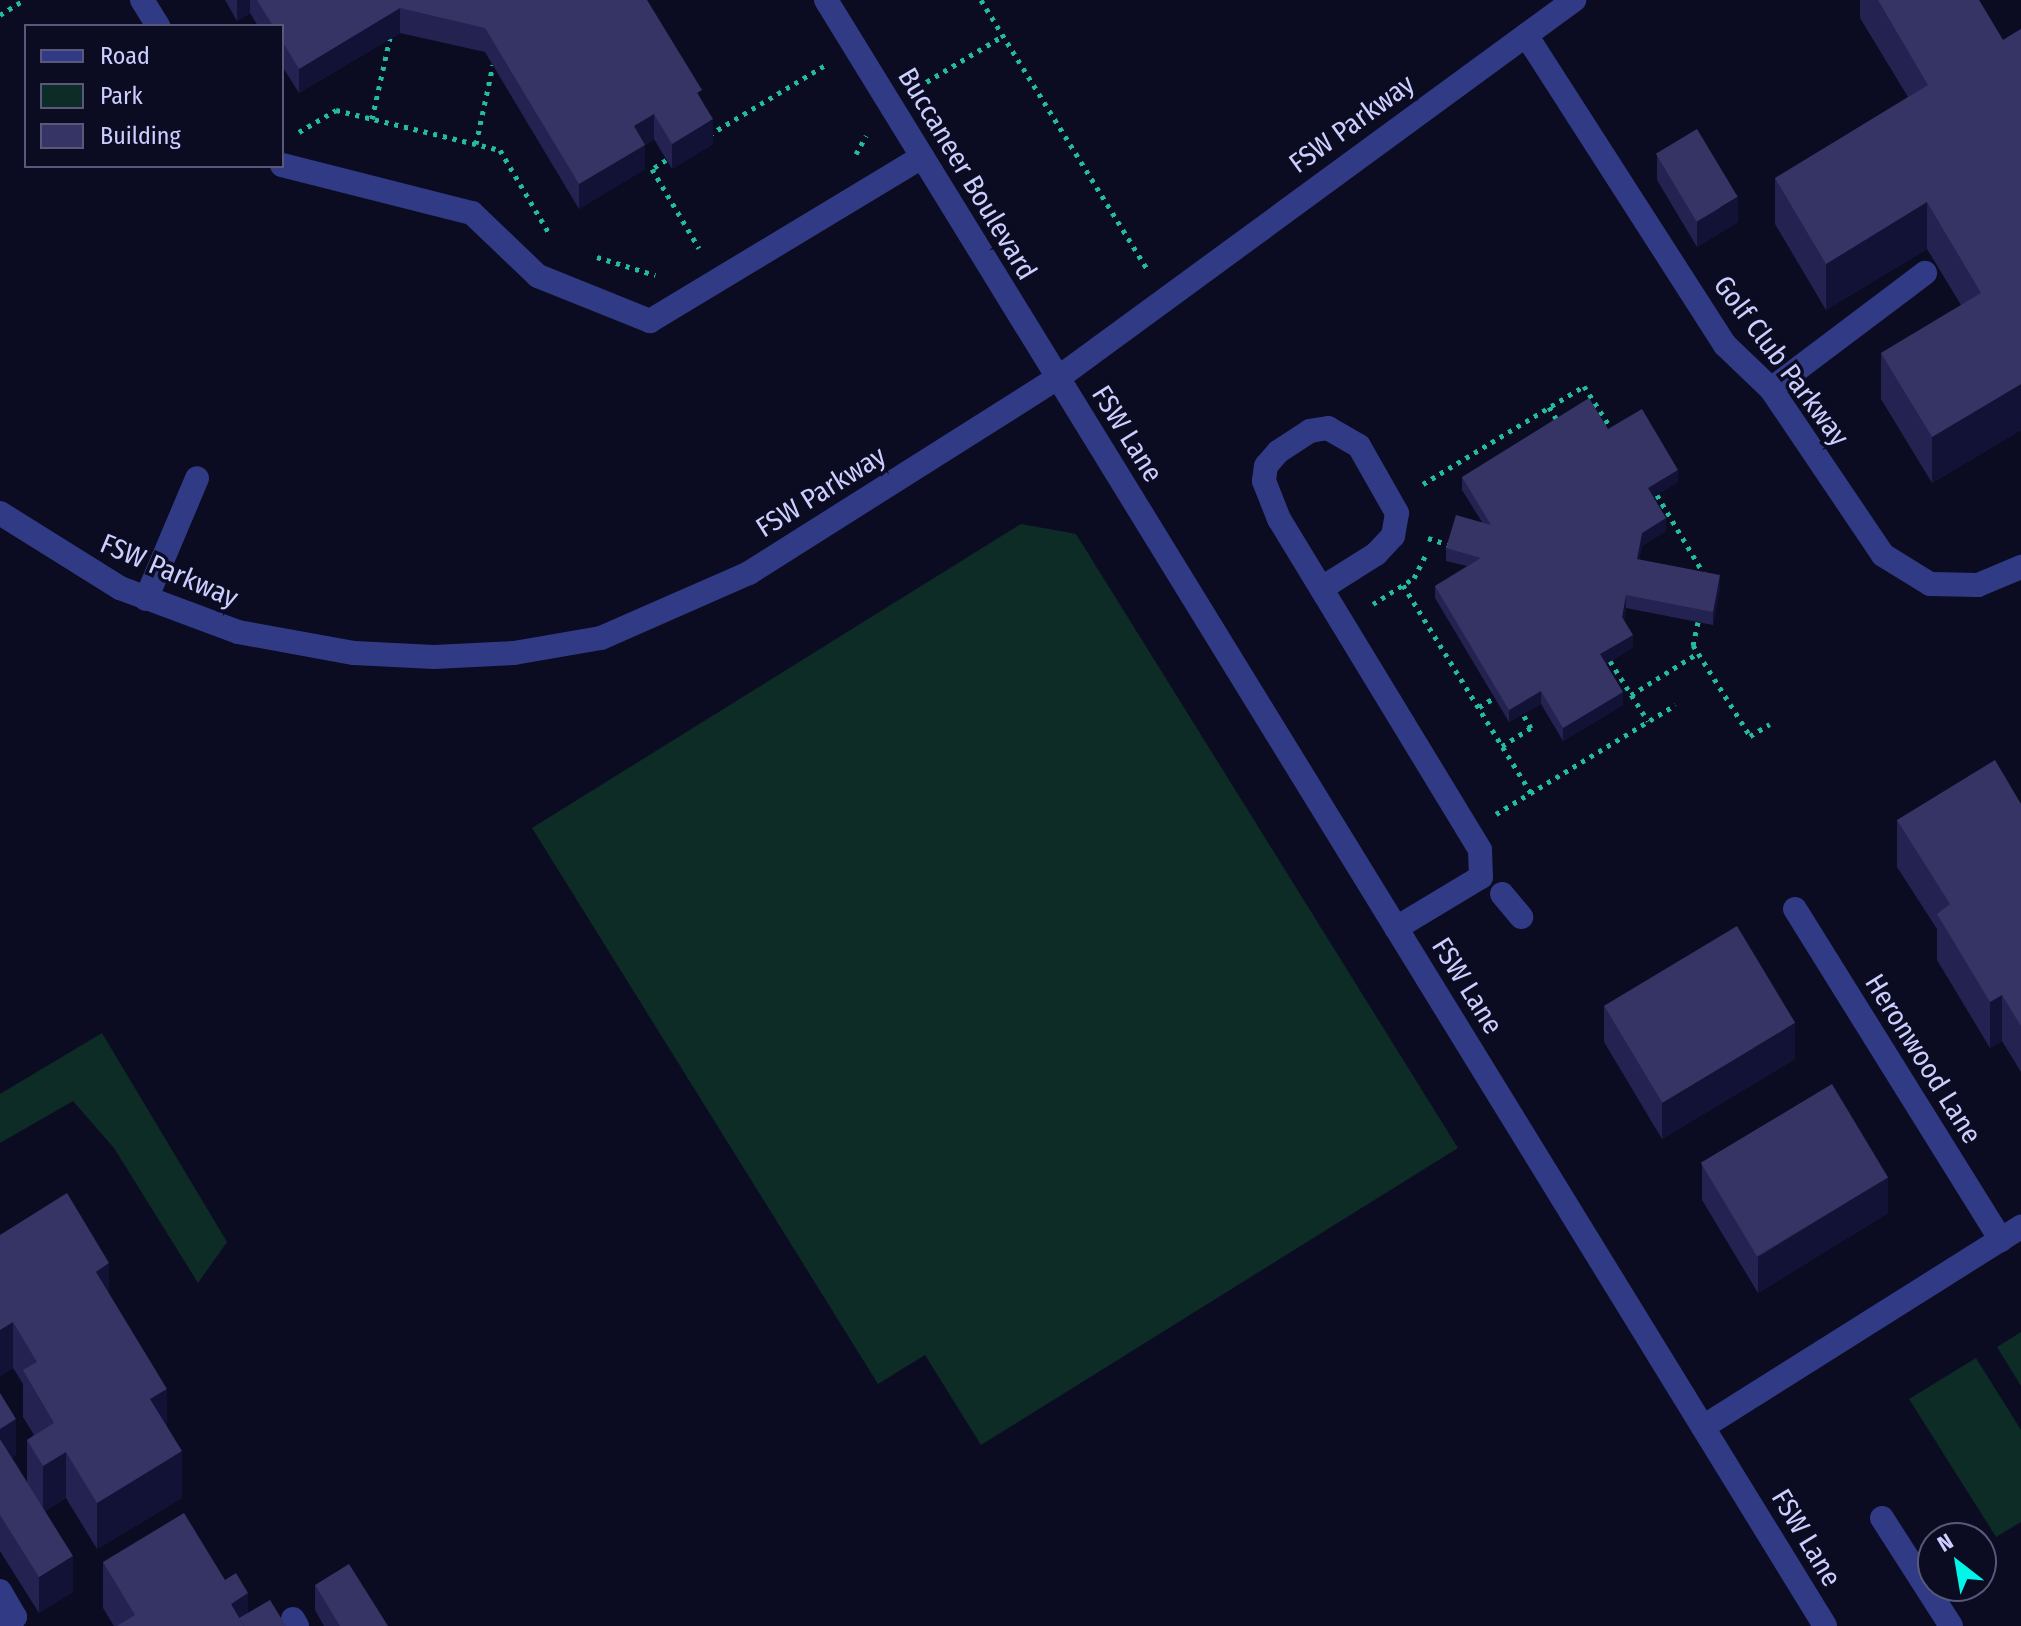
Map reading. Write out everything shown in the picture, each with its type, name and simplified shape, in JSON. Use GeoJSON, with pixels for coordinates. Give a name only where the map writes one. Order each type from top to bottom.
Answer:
{"type":"FeatureCollection","features":[{"type":"Feature","properties":{"kind":"street"},"geometry":{"type":"LineString","coordinates":[[142,0],[157,24]]}},
{"type":"Feature","properties":{"kind":"street","name":"Buccaneer Boulevard"},"geometry":{"type":"LineString","coordinates":[[826,0],[1058,378]]}},
{"type":"Feature","properties":{"kind":"street","name":"FSW Parkway"},"geometry":{"type":"LineString","coordinates":[[0,513],[71,562],[146,599],[238,632],[354,653],[514,653],[601,638],[749,573],[1058,378],[1574,0]]}},
{"type":"Feature","properties":{"kind":"street","name":"Golf Club Parkway"},"geometry":{"type":"LineString","coordinates":[[1526,35],[1725,345],[1771,389],[1883,555],[1930,584],[1978,585],[2021,567]]}},
{"type":"Feature","properties":{"kind":"street"},"geometry":{"type":"LineString","coordinates":[[284,166],[472,213],[538,276],[650,321],[922,157]]}},
{"type":"Feature","properties":{"kind":"street"},"geometry":{"type":"LineString","coordinates":[[1771,389],[1925,273]]}},
{"type":"Feature","properties":{"kind":"street","name":"FSW Lane"},"geometry":{"type":"LineString","coordinates":[[1058,378],[1825,1626]]}},
{"type":"Feature","properties":{"kind":"street"},"geometry":{"type":"LineString","coordinates":[[1322,588],[1376,554],[1393,536],[1397,513],[1359,446],[1328,428],[1310,431],[1278,452],[1266,466],[1264,481],[1279,519],[1480,850],[1481,877],[1396,928]]}},
{"type":"Feature","properties":{"kind":"street"},"geometry":{"type":"LineString","coordinates":[[146,599],[197,478]]}},
{"type":"Feature","properties":{"kind":"street"},"geometry":{"type":"LineString","coordinates":[[1502,894],[1521,917]]}},
{"type":"Feature","properties":{"kind":"street","name":"Heronwood Lane"},"geometry":{"type":"LineString","coordinates":[[1703,1427],[2011,1233],[1795,909]]}},
{"type":"Feature","properties":{"kind":"street"},"geometry":{"type":"LineString","coordinates":[[1882,1518],[1951,1626]]}},
{"type":"Feature","properties":{"kind":"street"},"geometry":{"type":"LineString","coordinates":[[0,1591],[15,1617],[0,1626]]}},
{"type":"Feature","properties":{"kind":"path"},"geometry":{"type":"LineString","coordinates":[[0,15],[24,0]]}},
{"type":"Feature","properties":{"kind":"path"},"geometry":{"type":"LineString","coordinates":[[981,0],[1165,297]]}},
{"type":"Feature","properties":{"kind":"path"},"geometry":{"type":"LineString","coordinates":[[914,89],[1003,36]]}},
{"type":"Feature","properties":{"kind":"path"},"geometry":{"type":"LineString","coordinates":[[372,119],[390,38]]}},
{"type":"Feature","properties":{"kind":"path"},"geometry":{"type":"LineString","coordinates":[[819,51],[834,75]]}},
{"type":"Feature","properties":{"kind":"path"},"geometry":{"type":"LineString","coordinates":[[708,136],[827,64]]}},
{"type":"Feature","properties":{"kind":"path"},"geometry":{"type":"LineString","coordinates":[[476,144],[493,65]]}},
{"type":"Feature","properties":{"kind":"path"},"geometry":{"type":"LineString","coordinates":[[290,138],[336,110],[500,150],[555,244]]}},
{"type":"Feature","properties":{"kind":"path"},"geometry":{"type":"LineString","coordinates":[[842,162],[867,139],[864,130]]}},
{"type":"Feature","properties":{"kind":"path"},"geometry":{"type":"LineString","coordinates":[[666,160],[652,169],[699,248]]}},
{"type":"Feature","properties":{"kind":"path"},"geometry":{"type":"LineString","coordinates":[[687,255],[712,241]]}},
{"type":"Feature","properties":{"kind":"path"},"geometry":{"type":"LineString","coordinates":[[583,253],[653,276],[664,269]]}},
{"type":"Feature","properties":{"kind":"path"},"geometry":{"type":"LineString","coordinates":[[1426,493],[1422,483],[1584,386],[1617,437]]}},
{"type":"Feature","properties":{"kind":"path"},"geometry":{"type":"LineString","coordinates":[[1549,407],[1563,428]]}},
{"type":"Feature","properties":{"kind":"path"},"geometry":{"type":"LineString","coordinates":[[1657,495],[1705,574],[1706,585]]}},
{"type":"Feature","properties":{"kind":"path"},"geometry":{"type":"LineString","coordinates":[[1343,624],[1414,578],[1431,539],[1433,525]]}},
{"type":"Feature","properties":{"kind":"path"},"geometry":{"type":"LineString","coordinates":[[1431,539],[1450,545]]}},
{"type":"Feature","properties":{"kind":"path"},"geometry":{"type":"LineString","coordinates":[[1403,585],[1531,793]]}},
{"type":"Feature","properties":{"kind":"path"},"geometry":{"type":"LineString","coordinates":[[1698,622],[1693,645],[1750,736],[1770,724]]}},
{"type":"Feature","properties":{"kind":"path"},"geometry":{"type":"LineString","coordinates":[[1631,695],[1698,653]]}},
{"type":"Feature","properties":{"kind":"path"},"geometry":{"type":"LineString","coordinates":[[1610,661],[1648,721]]}},
{"type":"Feature","properties":{"kind":"path"},"geometry":{"type":"LineString","coordinates":[[1479,707],[1494,698]]}},
{"type":"Feature","properties":{"kind":"path"},"geometry":{"type":"LineString","coordinates":[[1468,831],[1675,705]]}},
{"type":"Feature","properties":{"kind":"path"},"geometry":{"type":"LineString","coordinates":[[1502,746],[1531,728],[1523,714]]}},
{"type":"Feature","properties":{"kind":"green space"},"geometry":{"type":"Polygon","coordinates":[[[1021,524],[1076,534],[1458,1148],[981,1445],[925,1355],[878,1384],[532,828],[1021,524]]]}},
{"type":"Feature","properties":{"kind":"green space"},"geometry":{"type":"Polygon","coordinates":[[[102,1033],[227,1242],[198,1283],[114,1148],[73,1101],[0,1143],[0,1094],[102,1033]]]}},
{"type":"Feature","properties":{"kind":"green space"},"geometry":{"type":"Polygon","coordinates":[[[2021,1332],[2021,1386],[1997,1347],[2021,1332]]]}},
{"type":"Feature","properties":{"kind":"green space"},"geometry":{"type":"Polygon","coordinates":[[[1976,1358],[2021,1430],[2021,1522],[1997,1536],[1997,1522],[1987,1522],[1909,1399],[1976,1358]]]}},
{"type":"Feature","properties":{"kind":"building"},"geometry":{"type":"Polygon","coordinates":[[[257,0],[647,0],[702,90],[697,93],[713,119],[672,144],[654,114],[634,126],[645,145],[579,184],[485,28],[400,8],[299,69],[284,44],[284,24],[272,24],[257,0]]]}},
{"type":"Feature","properties":{"kind":"building"},"geometry":{"type":"Polygon","coordinates":[[[1878,0],[1979,0],[2003,40],[2021,29],[2021,384],[1932,437],[1881,353],[1981,293],[1927,202],[1826,264],[1775,178],[1928,85],[1878,0]]]}},
{"type":"Feature","properties":{"kind":"building"},"geometry":{"type":"Polygon","coordinates":[[[1697,129],[1738,197],[1697,221],[1656,154],[1697,129]]]}},
{"type":"Feature","properties":{"kind":"building"},"geometry":{"type":"Polygon","coordinates":[[[1589,398],[1608,429],[1642,409],[1678,470],[1648,488],[1666,518],[1642,533],[1637,559],[1720,575],[1713,612],[1626,595],[1622,617],[1633,635],[1600,654],[1623,692],[1563,728],[1541,691],[1509,710],[1435,586],[1481,558],[1446,548],[1456,515],[1491,525],[1462,477],[1589,398]]]}},
{"type":"Feature","properties":{"kind":"building"},"geometry":{"type":"Polygon","coordinates":[[[1995,760],[2021,804],[2021,1026],[2002,995],[1990,1002],[1937,914],[1950,904],[1897,820],[1995,760]]]}},
{"type":"Feature","properties":{"kind":"building"},"geometry":{"type":"Polygon","coordinates":[[[1737,926],[1795,1023],[1662,1103],[1604,1006],[1737,926]]]}},
{"type":"Feature","properties":{"kind":"building"},"geometry":{"type":"Polygon","coordinates":[[[1832,1084],[1888,1177],[1757,1256],[1701,1163],[1832,1084]]]}},
{"type":"Feature","properties":{"kind":"building"},"geometry":{"type":"Polygon","coordinates":[[[67,1193],[109,1263],[96,1272],[167,1389],[150,1399],[182,1451],[97,1503],[66,1452],[43,1466],[27,1440],[54,1423],[23,1370],[37,1362],[13,1322],[0,1330],[0,1235],[67,1193]]]}},
{"type":"Feature","properties":{"kind":"building"},"geometry":{"type":"Polygon","coordinates":[[[0,1393],[16,1419],[0,1429],[0,1393]]]}},
{"type":"Feature","properties":{"kind":"building"},"geometry":{"type":"Polygon","coordinates":[[[0,1439],[73,1556],[39,1577],[0,1515],[0,1439]]]}},
{"type":"Feature","properties":{"kind":"building"},"geometry":{"type":"Polygon","coordinates":[[[184,1513],[225,1580],[236,1573],[248,1593],[231,1604],[244,1626],[117,1626],[135,1615],[103,1562],[184,1513]]]}},
{"type":"Feature","properties":{"kind":"building"},"geometry":{"type":"Polygon","coordinates":[[[349,1564],[388,1626],[340,1626],[315,1585],[349,1564]]]}},
{"type":"Feature","properties":{"kind":"building"},"geometry":{"type":"Polygon","coordinates":[[[270,1600],[286,1626],[244,1626],[239,1618],[270,1600]]]}}]}
